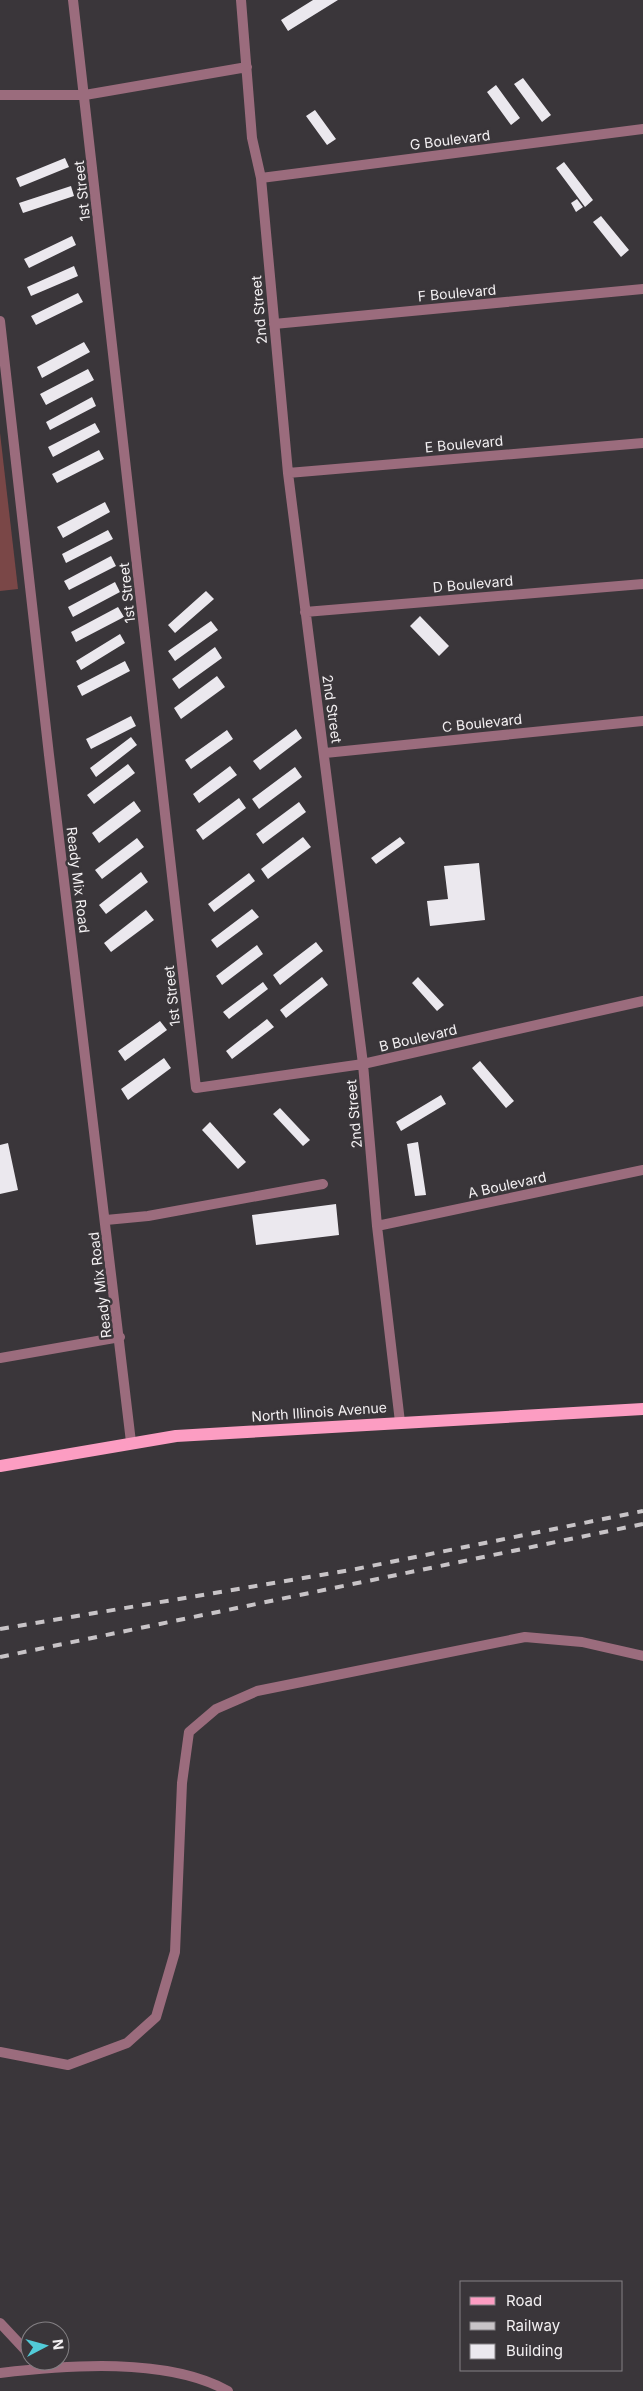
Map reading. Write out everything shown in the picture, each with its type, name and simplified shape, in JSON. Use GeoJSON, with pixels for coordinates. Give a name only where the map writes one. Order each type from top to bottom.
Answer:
{"type":"FeatureCollection","features":[{"type":"Feature","properties":{"kind":"main road","name":"North Illinois Avenue"},"geometry":{"type":"LineString","coordinates":[[0,1466],[131,1442],[176,1436],[643,1408]]}},
{"type":"Feature","properties":{"kind":"street","name":"1st Street"},"geometry":{"type":"LineString","coordinates":[[72,0],[85,95],[196,1088]]}},
{"type":"Feature","properties":{"kind":"street","name":"2nd Street"},"geometry":{"type":"LineString","coordinates":[[242,0],[252,138],[261,178],[288,473],[364,1064],[377,1226],[400,1422]]}},
{"type":"Feature","properties":{"kind":"street"},"geometry":{"type":"LineString","coordinates":[[0,95],[85,95],[247,67]]}},
{"type":"Feature","properties":{"kind":"street"},"geometry":{"type":"LineString","coordinates":[[643,129],[643,134]]}},
{"type":"Feature","properties":{"kind":"street","name":"G Boulevard"},"geometry":{"type":"LineString","coordinates":[[261,178],[643,129]]}},
{"type":"Feature","properties":{"kind":"street","name":"F Boulevard"},"geometry":{"type":"LineString","coordinates":[[274,324],[643,288]]}},
{"type":"Feature","properties":{"kind":"street","name":"Ready Mix Road"},"geometry":{"type":"LineString","coordinates":[[0,321],[49,755],[120,1337],[131,1442]]}},
{"type":"Feature","properties":{"kind":"street","name":"E Boulevard"},"geometry":{"type":"LineString","coordinates":[[288,473],[643,443]]}},
{"type":"Feature","properties":{"kind":"street","name":"D Boulevard"},"geometry":{"type":"LineString","coordinates":[[305,612],[643,584]]}},
{"type":"Feature","properties":{"kind":"street","name":"C Boulevard"},"geometry":{"type":"LineString","coordinates":[[325,752],[643,721]]}},
{"type":"Feature","properties":{"kind":"street","name":"B Boulevard"},"geometry":{"type":"LineString","coordinates":[[196,1088],[364,1064],[643,1001]]}},
{"type":"Feature","properties":{"kind":"street","name":"A Boulevard"},"geometry":{"type":"LineString","coordinates":[[377,1226],[643,1170]]}},
{"type":"Feature","properties":{"kind":"street"},"geometry":{"type":"LineString","coordinates":[[106,1220],[148,1216],[323,1184]]}},
{"type":"Feature","properties":{"kind":"street"},"geometry":{"type":"LineString","coordinates":[[0,1358],[120,1337]]}},
{"type":"Feature","properties":{"kind":"street"},"geometry":{"type":"LineString","coordinates":[[0,2052],[68,2065],[127,2043],[156,2017],[175,1952],[182,1783],[189,1732],[216,1709],[257,1691],[525,1636],[582,1642],[643,1656]]}},
{"type":"Feature","properties":{"kind":"street"},"geometry":{"type":"LineString","coordinates":[[0,2323],[20,2344]]}},
{"type":"Feature","properties":{"kind":"street"},"geometry":{"type":"LineString","coordinates":[[70,2365],[129,2367],[185,2374],[228,2391]]}},
{"type":"Feature","properties":{"kind":"street"},"geometry":{"type":"LineString","coordinates":[[0,2373],[20,2368]]}},
{"type":"Feature","properties":{"kind":"shaded area"},"geometry":{"type":"Polygon","coordinates":[[[0,433],[18,589],[0,591],[0,433]]]}},
{"type":"Feature","properties":{"kind":"building"},"geometry":{"type":"Polygon","coordinates":[[[313,0],[338,0],[288,31],[281,20],[313,0]]]}},
{"type":"Feature","properties":{"kind":"building"},"geometry":{"type":"Polygon","coordinates":[[[523,78],[551,115],[542,122],[514,84],[523,78]]]}},
{"type":"Feature","properties":{"kind":"building"},"geometry":{"type":"Polygon","coordinates":[[[496,85],[520,118],[511,125],[487,92],[496,85]]]}},
{"type":"Feature","properties":{"kind":"building"},"geometry":{"type":"Polygon","coordinates":[[[315,110],[336,139],[327,145],[306,116],[315,110]]]}},
{"type":"Feature","properties":{"kind":"building"},"geometry":{"type":"Polygon","coordinates":[[[65,158],[69,167],[20,187],[16,178],[65,158]]]}},
{"type":"Feature","properties":{"kind":"building"},"geometry":{"type":"Polygon","coordinates":[[[564,162],[593,200],[585,207],[556,168],[564,162]]]}},
{"type":"Feature","properties":{"kind":"building"},"geometry":{"type":"Polygon","coordinates":[[[71,186],[74,196],[23,213],[19,203],[71,186]]]}},
{"type":"Feature","properties":{"kind":"building"},"geometry":{"type":"Polygon","coordinates":[[[577,199],[583,207],[576,212],[571,203],[577,199]]]}},
{"type":"Feature","properties":{"kind":"building"},"geometry":{"type":"Polygon","coordinates":[[[601,216],[629,250],[621,257],[593,222],[601,216]]]}},
{"type":"Feature","properties":{"kind":"building"},"geometry":{"type":"Polygon","coordinates":[[[72,236],[76,245],[29,268],[24,259],[72,236]]]}},
{"type":"Feature","properties":{"kind":"building"},"geometry":{"type":"Polygon","coordinates":[[[74,266],[78,276],[31,296],[27,287],[74,266]]]}},
{"type":"Feature","properties":{"kind":"building"},"geometry":{"type":"Polygon","coordinates":[[[78,293],[83,302],[36,325],[31,316],[78,293]]]}},
{"type":"Feature","properties":{"kind":"building"},"geometry":{"type":"Polygon","coordinates":[[[84,342],[90,352],[42,378],[37,367],[84,342]]]}},
{"type":"Feature","properties":{"kind":"building"},"geometry":{"type":"Polygon","coordinates":[[[88,369],[94,380],[46,405],[40,394],[88,369]]]}},
{"type":"Feature","properties":{"kind":"building"},"geometry":{"type":"Polygon","coordinates":[[[92,397],[96,406],[50,430],[46,422],[92,397]]]}},
{"type":"Feature","properties":{"kind":"building"},"geometry":{"type":"Polygon","coordinates":[[[95,423],[100,432],[53,457],[48,447],[95,423]]]}},
{"type":"Feature","properties":{"kind":"building"},"geometry":{"type":"Polygon","coordinates":[[[99,450],[104,459],[57,483],[52,474],[99,450]]]}},
{"type":"Feature","properties":{"kind":"building"},"geometry":{"type":"Polygon","coordinates":[[[105,502],[110,512],[63,538],[57,527],[105,502]]]}},
{"type":"Feature","properties":{"kind":"building"},"geometry":{"type":"Polygon","coordinates":[[[108,530],[113,539],[66,563],[62,554],[108,530]]]}},
{"type":"Feature","properties":{"kind":"building"},"geometry":{"type":"Polygon","coordinates":[[[111,556],[116,566],[69,590],[64,581],[111,556]]]}},
{"type":"Feature","properties":{"kind":"building"},"geometry":{"type":"Polygon","coordinates":[[[115,582],[120,592],[73,617],[68,607],[115,582]]]}},
{"type":"Feature","properties":{"kind":"building"},"geometry":{"type":"Polygon","coordinates":[[[206,591],[214,599],[175,633],[168,625],[206,591]]]}},
{"type":"Feature","properties":{"kind":"building"},"geometry":{"type":"Polygon","coordinates":[[[118,607],[124,617],[76,642],[71,632],[118,607]]]}},
{"type":"Feature","properties":{"kind":"building"},"geometry":{"type":"Polygon","coordinates":[[[420,616],[449,646],[439,656],[410,626],[420,616]]]}},
{"type":"Feature","properties":{"kind":"building"},"geometry":{"type":"Polygon","coordinates":[[[211,621],[218,630],[175,661],[168,651],[211,621]]]}},
{"type":"Feature","properties":{"kind":"building"},"geometry":{"type":"Polygon","coordinates":[[[120,634],[125,643],[81,670],[76,661],[120,634]]]}},
{"type":"Feature","properties":{"kind":"building"},"geometry":{"type":"Polygon","coordinates":[[[215,647],[222,658],[179,689],[172,679],[215,647]]]}},
{"type":"Feature","properties":{"kind":"building"},"geometry":{"type":"Polygon","coordinates":[[[125,661],[130,671],[82,696],[77,686],[125,661]]]}},
{"type":"Feature","properties":{"kind":"building"},"geometry":{"type":"Polygon","coordinates":[[[217,676],[225,687],[181,719],[174,708],[217,676]]]}},
{"type":"Feature","properties":{"kind":"building"},"geometry":{"type":"Polygon","coordinates":[[[131,716],[136,726],[91,749],[86,739],[131,716]]]}},
{"type":"Feature","properties":{"kind":"building"},"geometry":{"type":"Polygon","coordinates":[[[296,729],[302,738],[260,770],[253,761],[296,729]]]}},
{"type":"Feature","properties":{"kind":"building"},"geometry":{"type":"Polygon","coordinates":[[[227,730],[233,739],[191,769],[185,760],[227,730]]]}},
{"type":"Feature","properties":{"kind":"building"},"geometry":{"type":"Polygon","coordinates":[[[131,737],[137,745],[96,777],[90,768],[131,737]]]}},
{"type":"Feature","properties":{"kind":"building"},"geometry":{"type":"Polygon","coordinates":[[[128,764],[135,773],[94,804],[87,795],[128,764]]]}},
{"type":"Feature","properties":{"kind":"building"},"geometry":{"type":"Polygon","coordinates":[[[230,766],[237,775],[199,803],[193,794],[230,766]]]}},
{"type":"Feature","properties":{"kind":"building"},"geometry":{"type":"Polygon","coordinates":[[[295,767],[302,777],[259,809],[252,799],[295,767]]]}},
{"type":"Feature","properties":{"kind":"building"},"geometry":{"type":"Polygon","coordinates":[[[239,798],[246,808],[203,840],[196,830],[239,798]]]}},
{"type":"Feature","properties":{"kind":"building"},"geometry":{"type":"Polygon","coordinates":[[[134,801],[141,811],[99,843],[92,833],[134,801]]]}},
{"type":"Feature","properties":{"kind":"building"},"geometry":{"type":"Polygon","coordinates":[[[299,802],[306,812],[263,844],[256,834],[299,802]]]}},
{"type":"Feature","properties":{"kind":"building"},"geometry":{"type":"Polygon","coordinates":[[[303,837],[311,847],[268,879],[261,869],[303,837]]]}},
{"type":"Feature","properties":{"kind":"building"},"geometry":{"type":"Polygon","coordinates":[[[400,837],[405,843],[376,864],[371,858],[400,837]]]}},
{"type":"Feature","properties":{"kind":"building"},"geometry":{"type":"Polygon","coordinates":[[[137,838],[144,847],[102,879],[95,870],[137,838]]]}},
{"type":"Feature","properties":{"kind":"building"},"geometry":{"type":"Polygon","coordinates":[[[479,863],[485,920],[430,926],[427,901],[448,899],[444,866],[479,863]]]}},
{"type":"Feature","properties":{"kind":"building"},"geometry":{"type":"Polygon","coordinates":[[[141,872],[148,882],[106,914],[99,905],[141,872]]]}},
{"type":"Feature","properties":{"kind":"building"},"geometry":{"type":"Polygon","coordinates":[[[249,873],[255,881],[214,912],[208,904],[249,873]]]}},
{"type":"Feature","properties":{"kind":"building"},"geometry":{"type":"Polygon","coordinates":[[[252,909],[259,917],[217,948],[211,940],[252,909]]]}},
{"type":"Feature","properties":{"kind":"building"},"geometry":{"type":"Polygon","coordinates":[[[146,910],[154,920],[111,952],[104,943],[146,910]]]}},
{"type":"Feature","properties":{"kind":"building"},"geometry":{"type":"Polygon","coordinates":[[[316,942],[323,951],[280,985],[273,975],[316,942]]]}},
{"type":"Feature","properties":{"kind":"building"},"geometry":{"type":"Polygon","coordinates":[[[257,945],[263,954],[222,985],[216,976],[257,945]]]}},
{"type":"Feature","properties":{"kind":"building"},"geometry":{"type":"Polygon","coordinates":[[[322,977],[328,985],[286,1018],[280,1010],[322,977]]]}},
{"type":"Feature","properties":{"kind":"building"},"geometry":{"type":"Polygon","coordinates":[[[418,977],[444,1005],[437,1011],[412,983],[418,977]]]}},
{"type":"Feature","properties":{"kind":"building"},"geometry":{"type":"Polygon","coordinates":[[[263,982],[268,989],[229,1019],[223,1012],[263,982]]]}},
{"type":"Feature","properties":{"kind":"building"},"geometry":{"type":"Polygon","coordinates":[[[267,1019],[274,1027],[232,1059],[226,1051],[267,1019]]]}},
{"type":"Feature","properties":{"kind":"building"},"geometry":{"type":"Polygon","coordinates":[[[160,1021],[167,1030],[125,1061],[118,1051],[160,1021]]]}},
{"type":"Feature","properties":{"kind":"building"},"geometry":{"type":"Polygon","coordinates":[[[164,1058],[171,1068],[128,1100],[121,1089],[164,1058]]]}},
{"type":"Feature","properties":{"kind":"building"},"geometry":{"type":"Polygon","coordinates":[[[480,1061],[514,1101],[506,1108],[472,1068],[480,1061]]]}},
{"type":"Feature","properties":{"kind":"building"},"geometry":{"type":"Polygon","coordinates":[[[441,1095],[446,1104],[401,1131],[396,1122],[441,1095]]]}},
{"type":"Feature","properties":{"kind":"building"},"geometry":{"type":"Polygon","coordinates":[[[280,1108],[310,1140],[303,1146],[273,1114],[280,1108]]]}},
{"type":"Feature","properties":{"kind":"building"},"geometry":{"type":"Polygon","coordinates":[[[210,1122],[246,1162],[238,1169],[202,1130],[210,1122]]]}},
{"type":"Feature","properties":{"kind":"building"},"geometry":{"type":"Polygon","coordinates":[[[418,1142],[426,1195],[415,1196],[407,1144],[418,1142]]]}},
{"type":"Feature","properties":{"kind":"building"},"geometry":{"type":"Polygon","coordinates":[[[8,1143],[18,1190],[0,1194],[0,1145],[8,1143]]]}},
{"type":"Feature","properties":{"kind":"building"},"geometry":{"type":"Polygon","coordinates":[[[336,1204],[339,1235],[256,1245],[252,1215],[336,1204]]]}},
{"type":"Feature","properties":{"kind":"railway"},"geometry":{"type":"LineString","coordinates":[[0,1629],[351,1570],[643,1511]]}},
{"type":"Feature","properties":{"kind":"railway"},"geometry":{"type":"LineString","coordinates":[[0,1657],[643,1524]]}}]}
